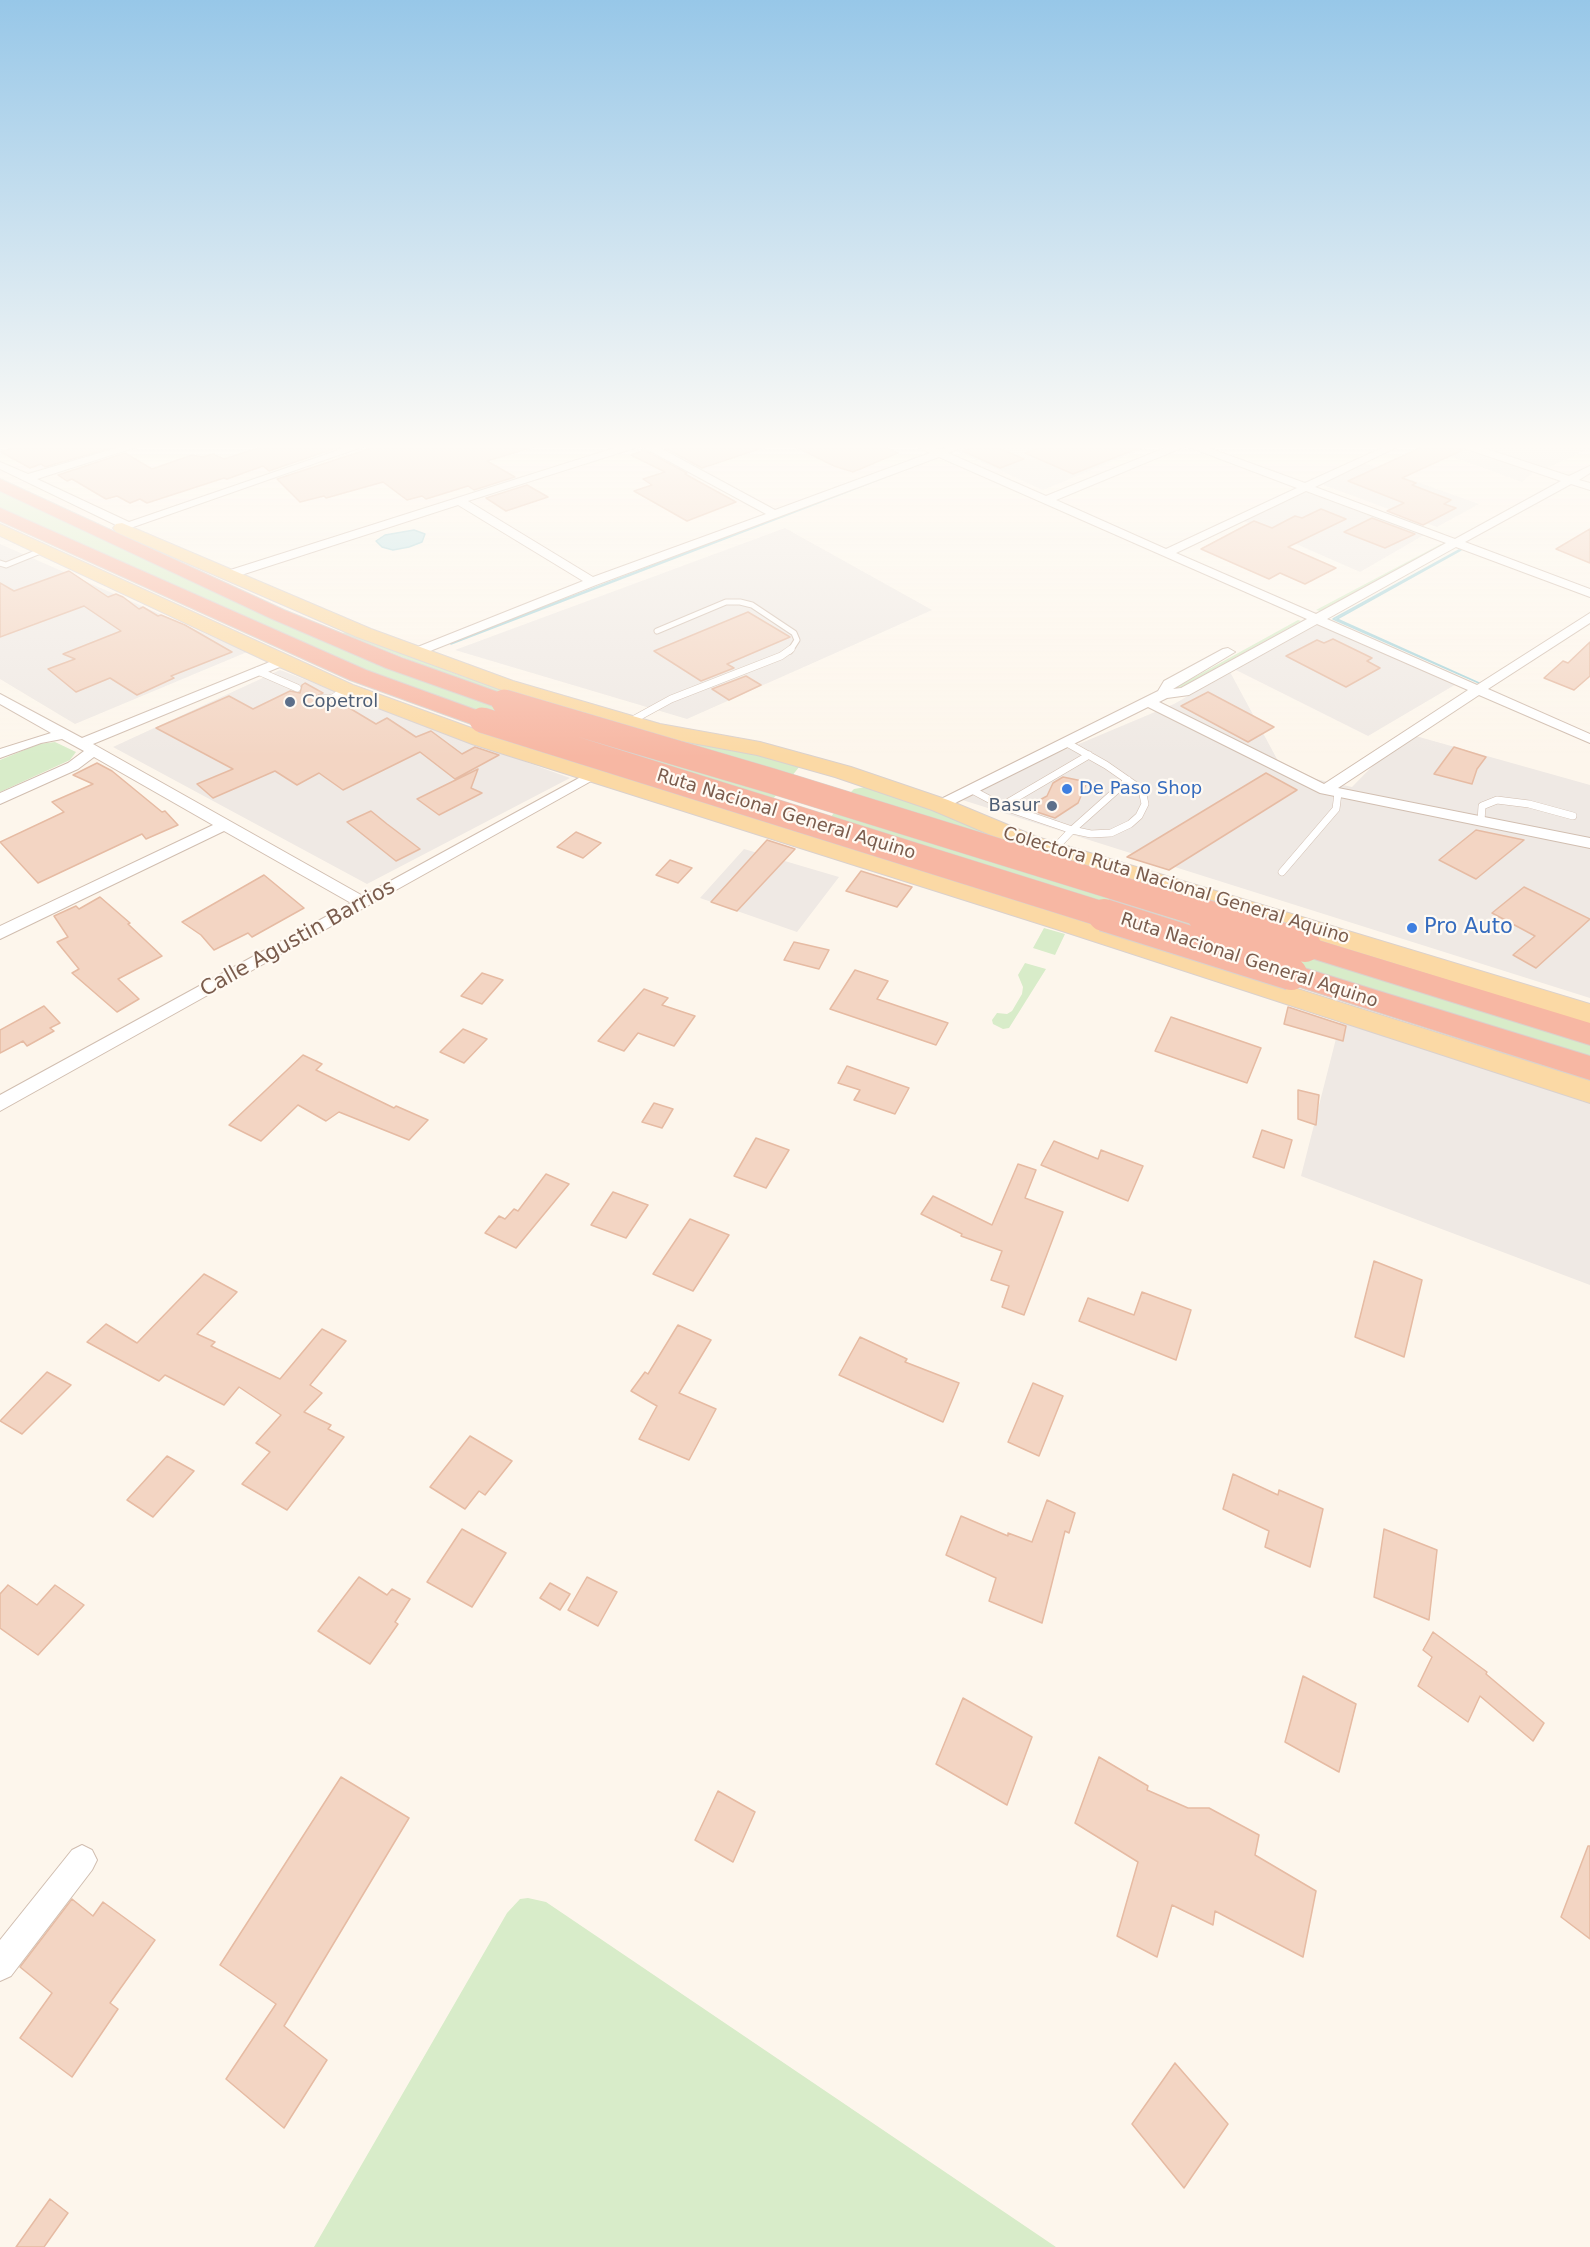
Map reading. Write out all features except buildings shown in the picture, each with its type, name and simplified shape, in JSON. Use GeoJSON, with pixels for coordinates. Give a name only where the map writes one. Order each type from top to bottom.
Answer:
{"type":"FeatureCollection","features":[{"type":"Feature","properties":{"kind":"highway","name":"Ruta Nacional General Aquino"},"geometry":{"type":"LineString","coordinates":[[55,548],[348,671],[482,720],[1590,1068]]}},
{"type":"Feature","properties":{"kind":"highway","name":"Ruta Nacional General Aquino"},"geometry":{"type":"LineString","coordinates":[[135,548],[189,574],[394,663],[504,702],[783,784],[1590,1034]]}},
{"type":"Feature","properties":{"kind":"highway"},"geometry":{"type":"LineString","coordinates":[[189,574],[238,588],[364,633]]}},
{"type":"Feature","properties":{"kind":"highway"},"geometry":{"type":"LineString","coordinates":[[1550,1078],[1590,1090]]}},
{"type":"Feature","properties":{"kind":"main road"},"geometry":{"type":"LineString","coordinates":[[39,548],[346,689],[480,739],[1550,1078]]}},
{"type":"Feature","properties":{"kind":"main road"},"geometry":{"type":"LineString","coordinates":[[45,548],[123,588]]}},
{"type":"Feature","properties":{"kind":"main road","name":"Colectora Ruta Nacional General Aquino"},"geometry":{"type":"LineString","coordinates":[[171,548],[364,633],[517,689],[629,722],[698,738],[760,748],[843,772],[940,806],[1028,843],[1590,1014]]}},
{"type":"Feature","properties":{"kind":"main road"},"geometry":{"type":"LineString","coordinates":[[789,837],[843,772]]}},
{"type":"Feature","properties":{"kind":"street"},"geometry":{"type":"LineString","coordinates":[[228,574],[311,548]]}},
{"type":"Feature","properties":{"kind":"street"},"geometry":{"type":"LineString","coordinates":[[536,548],[592,582]]}},
{"type":"Feature","properties":{"kind":"street"},"geometry":{"type":"LineString","coordinates":[[415,653],[592,582],[686,548]]}},
{"type":"Feature","properties":{"kind":"street"},"geometry":{"type":"LineString","coordinates":[[1157,548],[1297,615],[1317,619],[1590,739]]}},
{"type":"Feature","properties":{"kind":"street"},"geometry":{"type":"LineString","coordinates":[[1166,552],[1175,548]]}},
{"type":"Feature","properties":{"kind":"street"},"geometry":{"type":"LineString","coordinates":[[1297,615],[1423,548]]}},
{"type":"Feature","properties":{"kind":"street"},"geometry":{"type":"LineString","coordinates":[[940,806],[1164,694],[1184,692],[1446,548]]}},
{"type":"Feature","properties":{"kind":"street"},"geometry":{"type":"LineString","coordinates":[[1468,548],[1590,593]]}},
{"type":"Feature","properties":{"kind":"street"},"geometry":{"type":"LineString","coordinates":[[1331,792],[1590,617]]}},
{"type":"Feature","properties":{"kind":"street"},"geometry":{"type":"LineString","coordinates":[[1164,694],[1169,684],[1241,645]]}},
{"type":"Feature","properties":{"kind":"street"},"geometry":{"type":"LineString","coordinates":[[0,799],[73,766],[87,747],[282,661]]}},
{"type":"Feature","properties":{"kind":"street"},"geometry":{"type":"LineString","coordinates":[[0,698],[363,903]]}},
{"type":"Feature","properties":{"kind":"street"},"geometry":{"type":"LineString","coordinates":[[1148,702],[1331,792],[1590,843]]}},
{"type":"Feature","properties":{"kind":"street"},"geometry":{"type":"LineString","coordinates":[[0,754],[37,740],[64,734]]}},
{"type":"Feature","properties":{"kind":"street","name":"Calle Agustin Barrios"},"geometry":{"type":"LineString","coordinates":[[0,1104],[595,775]]}},
{"type":"Feature","properties":{"kind":"street"},"geometry":{"type":"LineString","coordinates":[[0,933],[224,825]]}},
{"type":"Feature","properties":{"kind":"street"},"geometry":{"type":"LineString","coordinates":[[0,1965],[82,1860]]}},
{"type":"Feature","properties":{"kind":"lane"},"geometry":{"type":"LineString","coordinates":[[0,563],[6,565],[43,550]]}},
{"type":"Feature","properties":{"kind":"lane"},"geometry":{"type":"LineString","coordinates":[[629,722],[671,699],[781,656],[790,651],[797,640],[794,633],[752,604],[740,602],[726,602],[657,631]]}},
{"type":"Feature","properties":{"kind":"lane"},"geometry":{"type":"LineString","coordinates":[[258,671],[297,688]]}},
{"type":"Feature","properties":{"kind":"lane"},"geometry":{"type":"LineString","coordinates":[[320,699],[333,698],[346,689]]}},
{"type":"Feature","properties":{"kind":"lane"},"geometry":{"type":"LineString","coordinates":[[972,790],[1002,806],[1072,830],[1091,834],[1111,832],[1130,824],[1139,816],[1145,804],[1142,790],[1067,742]]}},
{"type":"Feature","properties":{"kind":"lane"},"geometry":{"type":"LineString","coordinates":[[1002,806],[1089,755]]}},
{"type":"Feature","properties":{"kind":"lane"},"geometry":{"type":"LineString","coordinates":[[1053,850],[1128,780]]}},
{"type":"Feature","properties":{"kind":"lane"},"geometry":{"type":"LineString","coordinates":[[1282,872],[1336,809],[1331,792]]}},
{"type":"Feature","properties":{"kind":"lane"},"geometry":{"type":"LineString","coordinates":[[1481,821],[1482,806],[1497,800],[1529,804],[1573,816]]}},
{"type":"Feature","properties":{"kind":"shaded area"},"geometry":{"type":"Polygon","coordinates":[[[0,548],[9,548],[247,652],[75,724],[0,679],[0,548]]]}},
{"type":"Feature","properties":{"kind":"shaded area"},"geometry":{"type":"Polygon","coordinates":[[[731,548],[821,548],[932,610],[687,719],[455,650],[731,548]]]}},
{"type":"Feature","properties":{"kind":"shaded area"},"geometry":{"type":"Polygon","coordinates":[[[1305,548],[1402,548],[1360,572],[1305,548]]]}},
{"type":"Feature","properties":{"kind":"shaded area"},"geometry":{"type":"Polygon","coordinates":[[[1322,617],[1458,683],[1368,736],[1230,667],[1322,617]]]}},
{"type":"Feature","properties":{"kind":"shaded area"},"geometry":{"type":"Polygon","coordinates":[[[280,670],[570,778],[367,884],[113,747],[280,670]]]}},
{"type":"Feature","properties":{"kind":"shaded area"},"geometry":{"type":"Polygon","coordinates":[[[1230,672],[1284,772],[1352,787],[1405,733],[1590,785],[1590,998],[953,797],[1174,704],[1230,672]]]}},
{"type":"Feature","properties":{"kind":"shaded area"},"geometry":{"type":"Polygon","coordinates":[[[744,849],[839,877],[797,932],[700,898],[744,849]]]}},
{"type":"Feature","properties":{"kind":"shaded area"},"geometry":{"type":"Polygon","coordinates":[[[1341,1019],[1590,1101],[1590,1285],[1301,1176],[1341,1019]]]}},
{"type":"Feature","properties":{"kind":"green space"},"geometry":{"type":"Polygon","coordinates":[[[89,548],[127,548],[386,666],[780,791],[770,802],[534,730],[371,674],[89,548]]]}},
{"type":"Feature","properties":{"kind":"green space"},"geometry":{"type":"Polygon","coordinates":[[[1434,548],[1439,548],[1320,611],[1316,610],[1434,548]]]}},
{"type":"Feature","properties":{"kind":"green space"},"geometry":{"type":"Polygon","coordinates":[[[1298,620],[1301,621],[1176,690],[1173,689],[1298,620]]]}},
{"type":"Feature","properties":{"kind":"green space"},"geometry":{"type":"Polygon","coordinates":[[[346,632],[464,677],[621,726],[755,753],[800,766],[791,777],[507,695],[460,680],[342,633],[346,632]]]}},
{"type":"Feature","properties":{"kind":"green space"},"geometry":{"type":"Polygon","coordinates":[[[55,742],[76,752],[70,760],[0,792],[0,760],[39,744],[55,742]]]}},
{"type":"Feature","properties":{"kind":"green space"},"geometry":{"type":"Polygon","coordinates":[[[866,787],[1321,940],[850,793],[854,789],[866,787]]]}},
{"type":"Feature","properties":{"kind":"green space"},"geometry":{"type":"Polygon","coordinates":[[[837,809],[1590,1040],[1590,1060],[830,818],[837,809]]]}},
{"type":"Feature","properties":{"kind":"green space"},"geometry":{"type":"Polygon","coordinates":[[[1044,928],[1065,934],[1055,955],[1033,948],[1044,928]]]}},
{"type":"Feature","properties":{"kind":"green space"},"geometry":{"type":"Polygon","coordinates":[[[1025,963],[1046,969],[1009,1028],[1003,1029],[993,1024],[992,1020],[997,1013],[1007,1014],[1012,1011],[1022,994],[1023,987],[1018,975],[1025,963]]]}},
{"type":"Feature","properties":{"kind":"green space"},"geometry":{"type":"Polygon","coordinates":[[[528,1898],[546,1902],[1056,2247],[314,2247],[507,1913],[520,1899],[528,1898]]]}},
{"type":"Feature","properties":{"kind":"water"},"geometry":{"type":"Polygon","coordinates":[[[699,548],[701,548],[451,644],[699,548]]]}},
{"type":"Feature","properties":{"kind":"water"},"geometry":{"type":"Polygon","coordinates":[[[1461,550],[1337,619],[1479,683],[1333,619],[1461,550]]]}},
{"type":"Feature","properties":{"kind":"place","name":"Copetrol"},"geometry":{"type":"Point","coordinates":[290,702]}},
{"type":"Feature","properties":{"kind":"place","name":"De Paso Shop"},"geometry":{"type":"Point","coordinates":[1067,789]}},
{"type":"Feature","properties":{"kind":"place","name":"Basur"},"geometry":{"type":"Point","coordinates":[1052,806]}},
{"type":"Feature","properties":{"kind":"place","name":"Pro Auto"},"geometry":{"type":"Point","coordinates":[1412,928]}}]}
